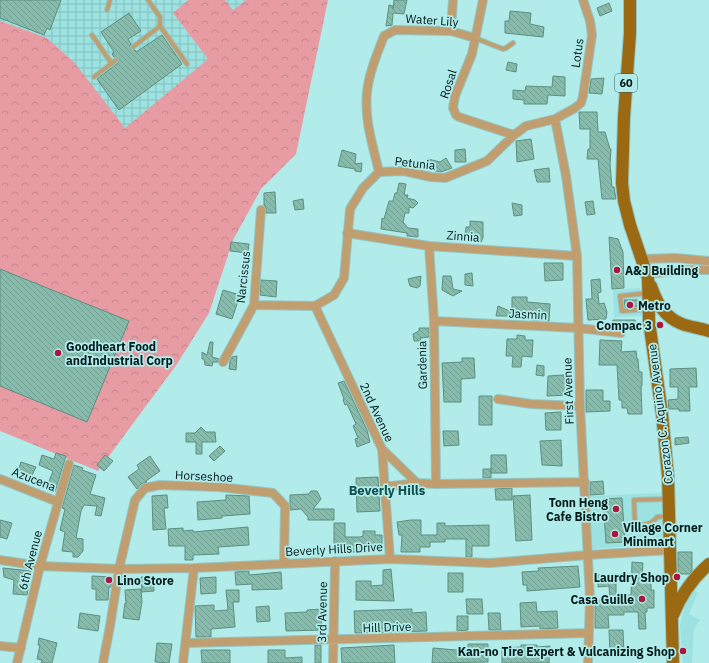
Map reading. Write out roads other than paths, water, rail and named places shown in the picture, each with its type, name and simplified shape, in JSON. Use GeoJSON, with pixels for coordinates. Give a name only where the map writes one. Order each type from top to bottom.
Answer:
{"type":"FeatureCollection","features":[{"type":"Feature","properties":{"kind":"main road","name":"Corazon C. Aquino Avenue"},"geometry":{"type":"LineString","coordinates":[[630,0],[630,33],[624,117],[622,183],[624,201],[647,276],[648,315],[662,414],[670,516],[670,583],[673,663]]}},
{"type":"Feature","properties":{"kind":"main road","name":"60"},"geometry":{"type":"LineString","coordinates":[[647,276],[655,298],[663,311],[682,324],[709,331]]}},
{"type":"Feature","properties":{"kind":"main road"},"geometry":{"type":"LineString","coordinates":[[648,315],[656,310],[663,311]]}},
{"type":"Feature","properties":{"kind":"main road","name":"60"},"geometry":{"type":"LineString","coordinates":[[672,628],[673,616],[678,602],[685,590],[709,564]]}},
{"type":"Feature","properties":{"kind":"main road"},"geometry":{"type":"LineString","coordinates":[[670,583],[672,589],[676,592],[685,590]]}},
{"type":"Feature","properties":{"kind":"street"},"geometry":{"type":"LineString","coordinates":[[451,31],[453,0]]}},
{"type":"Feature","properties":{"kind":"street","name":"Rosal"},"geometry":{"type":"LineString","coordinates":[[483,0],[472,54],[455,96],[454,112],[459,117],[514,135]]}},
{"type":"Feature","properties":{"kind":"street","name":"Lotus"},"geometry":{"type":"LineString","coordinates":[[575,108],[580,103],[583,96],[592,35],[590,21],[583,0]]}},
{"type":"Feature","properties":{"kind":"street","name":"Water Lily"},"geometry":{"type":"LineString","coordinates":[[379,172],[368,128],[367,93],[374,62],[384,36],[395,30],[451,31],[475,38]]}},
{"type":"Feature","properties":{"kind":"street","name":"Petunia"},"geometry":{"type":"LineString","coordinates":[[315,306],[334,295],[344,278],[350,209],[363,188],[379,172],[404,171],[431,177],[445,178],[487,161],[514,135],[526,126],[555,119],[575,108]]}},
{"type":"Feature","properties":{"kind":"street","name":"First Avenue"},"geometry":{"type":"LineString","coordinates":[[555,119],[566,176],[577,256],[580,406],[590,598],[588,663]]}},
{"type":"Feature","properties":{"kind":"street","name":"Narcissus"},"geometry":{"type":"LineString","coordinates":[[223,362],[254,305],[261,210]]}},
{"type":"Feature","properties":{"kind":"street","name":"Zinnia"},"geometry":{"type":"LineString","coordinates":[[347,233],[429,246],[577,256]]}},
{"type":"Feature","properties":{"kind":"street","name":"Gardenia"},"geometry":{"type":"LineString","coordinates":[[429,246],[434,321],[436,484]]}},
{"type":"Feature","properties":{"kind":"street"},"geometry":{"type":"LineString","coordinates":[[642,259],[665,258],[709,261]]}},
{"type":"Feature","properties":{"kind":"street"},"geometry":{"type":"LineString","coordinates":[[647,276],[687,270],[709,270]]}},
{"type":"Feature","properties":{"kind":"street"},"geometry":{"type":"LineString","coordinates":[[254,305],[315,306]]}},
{"type":"Feature","properties":{"kind":"street","name":"2nd Avenue"},"geometry":{"type":"LineString","coordinates":[[315,306],[382,449],[390,559]]}},
{"type":"Feature","properties":{"kind":"street","name":"Jasmin"},"geometry":{"type":"LineString","coordinates":[[434,321],[578,328],[621,333]]}},
{"type":"Feature","properties":{"kind":"street"},"geometry":{"type":"LineString","coordinates":[[498,399],[531,404],[580,406]]}},
{"type":"Feature","properties":{"kind":"street"},"geometry":{"type":"LineString","coordinates":[[382,449],[417,482]]}},
{"type":"Feature","properties":{"kind":"street","name":"6th Avenue"},"geometry":{"type":"LineString","coordinates":[[17,663],[40,566],[69,464]]}},
{"type":"Feature","properties":{"kind":"street","name":"Azucena"},"geometry":{"type":"LineString","coordinates":[[0,480],[58,502]]}},
{"type":"Feature","properties":{"kind":"street"},"geometry":{"type":"LineString","coordinates":[[384,487],[417,482],[436,484],[585,482]]}},
{"type":"Feature","properties":{"kind":"street","name":"Horseshoe"},"geometry":{"type":"LineString","coordinates":[[103,663],[119,569],[135,500],[145,488],[160,486],[219,487],[273,493],[285,506],[284,564]]}},
{"type":"Feature","properties":{"kind":"street","name":"Beverly Hills Drive"},"geometry":{"type":"LineString","coordinates":[[0,560],[40,566],[119,569],[194,568],[390,559],[490,563],[670,550]]}},
{"type":"Feature","properties":{"kind":"street","name":"3rd Avenue"},"geometry":{"type":"LineString","coordinates":[[333,663],[335,561]]}},
{"type":"Feature","properties":{"kind":"street"},"geometry":{"type":"LineString","coordinates":[[183,663],[194,568]]}},
{"type":"Feature","properties":{"kind":"street","name":"Hill Drive"},"geometry":{"type":"LineString","coordinates":[[186,643],[334,641],[589,633]]}},
{"type":"Feature","properties":{"kind":"street"},"geometry":{"type":"LineString","coordinates":[[0,646],[21,648]]}},
{"type":"Feature","properties":{"kind":"lane"},"geometry":{"type":"LineString","coordinates":[[107,10],[110,0]]}},
{"type":"Feature","properties":{"kind":"lane"},"geometry":{"type":"LineString","coordinates":[[148,0],[160,17],[160,26],[187,64]]}},
{"type":"Feature","properties":{"kind":"lane"},"geometry":{"type":"LineString","coordinates":[[133,47],[160,26]]}},
{"type":"Feature","properties":{"kind":"lane"},"geometry":{"type":"LineString","coordinates":[[92,35],[112,64]]}},
{"type":"Feature","properties":{"kind":"lane"},"geometry":{"type":"LineString","coordinates":[[475,38],[503,49],[513,43]]}},
{"type":"Feature","properties":{"kind":"lane"},"geometry":{"type":"LineString","coordinates":[[94,77],[116,60]]}},
{"type":"Feature","properties":{"kind":"lane"},"geometry":{"type":"LineString","coordinates":[[648,293],[620,296],[622,311],[648,315]]}},
{"type":"Feature","properties":{"kind":"lane"},"geometry":{"type":"LineString","coordinates":[[669,498],[634,500],[635,525],[646,525],[653,522],[657,517],[670,516]]}},
{"type":"Feature","properties":{"kind":"place","name":"A&J Building"},"geometry":{"type":"Point","coordinates":[617,270]}},
{"type":"Feature","properties":{"kind":"place","name":"Metro"},"geometry":{"type":"Point","coordinates":[630,305]}},
{"type":"Feature","properties":{"kind":"place","name":"Compac 3"},"geometry":{"type":"Point","coordinates":[660,325]}},
{"type":"Feature","properties":{"kind":"place","name":"Goodheart Food andIndustrial Corp"},"geometry":{"type":"Point","coordinates":[58,353]}},
{"type":"Feature","properties":{"kind":"place","name":"Tonn Heng Cafe Bistro"},"geometry":{"type":"Point","coordinates":[616,509]}},
{"type":"Feature","properties":{"kind":"place","name":"Village Corner Minimart"},"geometry":{"type":"Point","coordinates":[615,534]}},
{"type":"Feature","properties":{"kind":"place","name":"Laurdry Shop"},"geometry":{"type":"Point","coordinates":[677,577]}},
{"type":"Feature","properties":{"kind":"place","name":"Lino Store"},"geometry":{"type":"Point","coordinates":[109,580]}},
{"type":"Feature","properties":{"kind":"place","name":"Casa Guille"},"geometry":{"type":"Point","coordinates":[642,599]}},
{"type":"Feature","properties":{"kind":"place","name":"Kan-no Tire Expert & Vulcanizing Shop"},"geometry":{"type":"Point","coordinates":[683,651]}},
{"type":"Feature","properties":{"kind":"district","name":"Beverly Hills"},"geometry":{"type":"Point","coordinates":[387,490]}}]}
